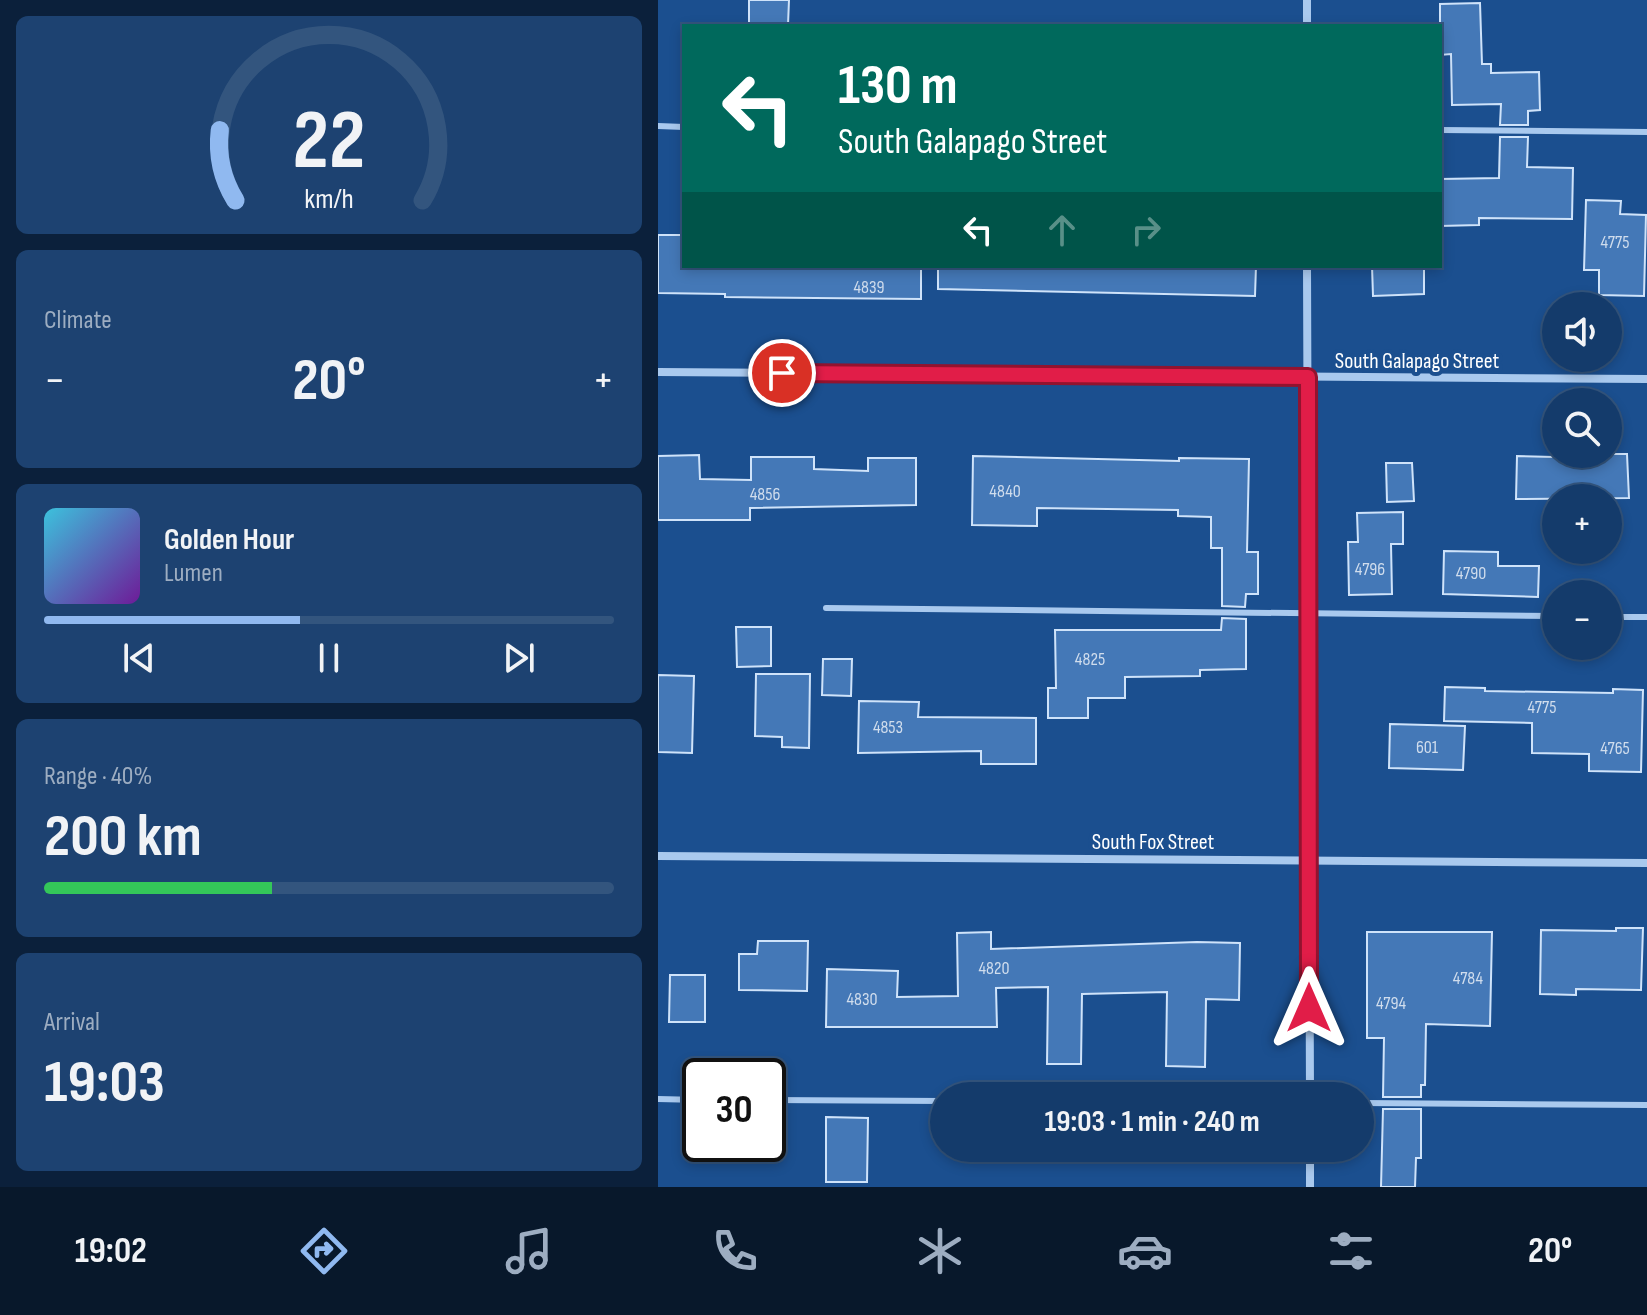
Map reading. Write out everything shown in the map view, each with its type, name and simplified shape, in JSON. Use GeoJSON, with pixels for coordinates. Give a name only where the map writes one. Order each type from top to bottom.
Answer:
{"type":"FeatureCollection","features":[{"type":"Feature","properties":{"kind":"street"},"geometry":{"type":"LineString","coordinates":[[1307,0],[1307,24]]}},
{"type":"Feature","properties":{"kind":"street"},"geometry":{"type":"LineString","coordinates":[[1307,268],[1310,1082]]}},
{"type":"Feature","properties":{"kind":"street","name":"South Galapago Street"},"geometry":{"type":"LineString","coordinates":[[658,372],[1647,379]]}},
{"type":"Feature","properties":{"kind":"street","name":"South Fox Street"},"geometry":{"type":"LineString","coordinates":[[658,856],[1647,863]]}},
{"type":"Feature","properties":{"kind":"street"},"geometry":{"type":"LineString","coordinates":[[1310,1162],[1310,1187]]}},
{"type":"Feature","properties":{"kind":"lane"},"geometry":{"type":"LineString","coordinates":[[658,126],[682,127]]}},
{"type":"Feature","properties":{"kind":"lane"},"geometry":{"type":"LineString","coordinates":[[1442,130],[1647,132]]}},
{"type":"Feature","properties":{"kind":"lane"},"geometry":{"type":"LineString","coordinates":[[826,608],[1542,616]]}},
{"type":"Feature","properties":{"kind":"lane"},"geometry":{"type":"LineString","coordinates":[[1622,617],[1647,617]]}},
{"type":"Feature","properties":{"kind":"lane"},"geometry":{"type":"LineString","coordinates":[[658,1099],[682,1100]]}},
{"type":"Feature","properties":{"kind":"lane"},"geometry":{"type":"LineString","coordinates":[[786,1100],[930,1101]]}},
{"type":"Feature","properties":{"kind":"lane"},"geometry":{"type":"LineString","coordinates":[[1374,1103],[1647,1105]]}},
{"type":"Feature","properties":{"kind":"building"},"geometry":{"type":"Polygon","coordinates":[[[749,0],[789,0],[788,24],[749,24],[749,0]]]}},
{"type":"Feature","properties":{"kind":"building"},"geometry":{"type":"Polygon","coordinates":[[[1480,3],[1482,64],[1491,64],[1491,73],[1539,72],[1540,110],[1528,111],[1528,125],[1500,125],[1501,104],[1452,105],[1451,54],[1442,55],[1440,4],[1480,3]]]}},
{"type":"Feature","properties":{"kind":"building"},"geometry":{"type":"Polygon","coordinates":[[[1500,137],[1528,137],[1527,167],[1573,168],[1572,219],[1479,218],[1479,225],[1442,226],[1442,179],[1499,178],[1500,137]]]}},
{"type":"Feature","properties":{"kind":"building"},"geometry":{"type":"Polygon","coordinates":[[[1586,200],[1621,201],[1620,214],[1646,215],[1644,296],[1599,292],[1599,270],[1584,270],[1586,200]]]}},
{"type":"Feature","properties":{"kind":"building"},"geometry":{"type":"Polygon","coordinates":[[[658,235],[682,235],[682,268],[921,268],[921,299],[725,297],[725,294],[658,293],[658,235]]]}},
{"type":"Feature","properties":{"kind":"building"},"geometry":{"type":"Polygon","coordinates":[[[938,268],[1256,268],[1255,296],[938,289],[938,268]]]}},
{"type":"Feature","properties":{"kind":"building"},"geometry":{"type":"Polygon","coordinates":[[[1372,268],[1424,268],[1424,294],[1373,296],[1372,268]]]}},
{"type":"Feature","properties":{"kind":"building"},"geometry":{"type":"Polygon","coordinates":[[[1622,454],[1627,454],[1629,498],[1622,498],[1622,484],[1542,484],[1542,499],[1516,499],[1517,456],[1542,457],[1542,468],[1622,468],[1622,454]]]}},
{"type":"Feature","properties":{"kind":"building"},"geometry":{"type":"Polygon","coordinates":[[[699,455],[700,479],[751,480],[751,457],[814,457],[814,469],[868,471],[868,458],[916,458],[916,505],[750,508],[750,520],[658,520],[658,456],[699,455]]]}},
{"type":"Feature","properties":{"kind":"building"},"geometry":{"type":"Polygon","coordinates":[[[973,456],[1179,461],[1179,458],[1249,459],[1247,552],[1258,552],[1258,594],[1246,594],[1245,607],[1222,606],[1222,548],[1211,548],[1211,517],[1178,516],[1178,510],[1037,508],[1037,526],[972,525],[973,456]]]}},
{"type":"Feature","properties":{"kind":"building"},"geometry":{"type":"Polygon","coordinates":[[[1386,463],[1412,463],[1414,501],[1387,502],[1386,463]]]}},
{"type":"Feature","properties":{"kind":"building"},"geometry":{"type":"Polygon","coordinates":[[[1403,512],[1403,544],[1391,544],[1392,594],[1349,595],[1348,542],[1358,542],[1357,513],[1403,512]]]}},
{"type":"Feature","properties":{"kind":"building"},"geometry":{"type":"Polygon","coordinates":[[[1444,551],[1498,552],[1498,566],[1539,566],[1538,597],[1443,594],[1444,551]]]}},
{"type":"Feature","properties":{"kind":"building"},"geometry":{"type":"Polygon","coordinates":[[[1222,618],[1246,619],[1246,669],[1200,670],[1200,676],[1125,677],[1125,698],[1088,698],[1088,718],[1048,718],[1048,688],[1056,688],[1055,630],[1221,630],[1222,618]]]}},
{"type":"Feature","properties":{"kind":"building"},"geometry":{"type":"Polygon","coordinates":[[[736,627],[771,627],[771,666],[737,667],[736,627]]]}},
{"type":"Feature","properties":{"kind":"building"},"geometry":{"type":"Polygon","coordinates":[[[823,659],[852,659],[851,696],[822,695],[823,659]]]}},
{"type":"Feature","properties":{"kind":"building"},"geometry":{"type":"Polygon","coordinates":[[[756,674],[810,674],[809,748],[782,747],[782,737],[755,736],[756,674]]]}},
{"type":"Feature","properties":{"kind":"building"},"geometry":{"type":"Polygon","coordinates":[[[658,675],[694,676],[692,753],[658,752],[658,675]]]}},
{"type":"Feature","properties":{"kind":"building"},"geometry":{"type":"Polygon","coordinates":[[[1445,687],[1485,688],[1485,691],[1613,693],[1613,689],[1643,690],[1641,772],[1589,771],[1589,754],[1532,753],[1532,723],[1444,721],[1445,687]]]}},
{"type":"Feature","properties":{"kind":"building"},"geometry":{"type":"Polygon","coordinates":[[[859,701],[919,702],[918,717],[1036,718],[1036,764],[981,764],[981,751],[858,753],[859,701]]]}},
{"type":"Feature","properties":{"kind":"building"},"geometry":{"type":"Polygon","coordinates":[[[1390,724],[1465,726],[1463,770],[1389,768],[1390,724]]]}},
{"type":"Feature","properties":{"kind":"building"},"geometry":{"type":"Polygon","coordinates":[[[1616,928],[1643,928],[1641,990],[1576,989],[1576,995],[1540,994],[1541,930],[1616,931],[1616,928]]]}},
{"type":"Feature","properties":{"kind":"building"},"geometry":{"type":"Polygon","coordinates":[[[991,932],[991,949],[1240,943],[1239,1000],[1206,999],[1205,1067],[1166,1066],[1167,992],[1082,994],[1081,1064],[1047,1064],[1048,987],[996,988],[997,1027],[826,1027],[827,969],[898,971],[897,997],[958,996],[957,933],[991,932]]]}},
{"type":"Feature","properties":{"kind":"building"},"geometry":{"type":"Polygon","coordinates":[[[1367,932],[1492,932],[1490,1026],[1426,1024],[1425,1085],[1421,1085],[1421,1097],[1383,1097],[1384,1038],[1367,1038],[1367,932]]]}},
{"type":"Feature","properties":{"kind":"building"},"geometry":{"type":"Polygon","coordinates":[[[758,941],[808,941],[807,991],[739,990],[739,954],[757,954],[758,941]]]}},
{"type":"Feature","properties":{"kind":"building"},"geometry":{"type":"Polygon","coordinates":[[[670,975],[705,975],[705,1022],[669,1022],[670,975]]]}},
{"type":"Feature","properties":{"kind":"building"},"geometry":{"type":"Polygon","coordinates":[[[1383,1109],[1421,1109],[1421,1158],[1416,1158],[1415,1187],[1381,1187],[1383,1109]]]}},
{"type":"Feature","properties":{"kind":"building"},"geometry":{"type":"Polygon","coordinates":[[[826,1117],[868,1118],[867,1182],[826,1182],[826,1117]]]}},
{"type":"Feature","properties":{"kind":"route"},"geometry":{"type":"LineString","coordinates":[[782,373],[1308,377],[1309,1008]]}}]}
